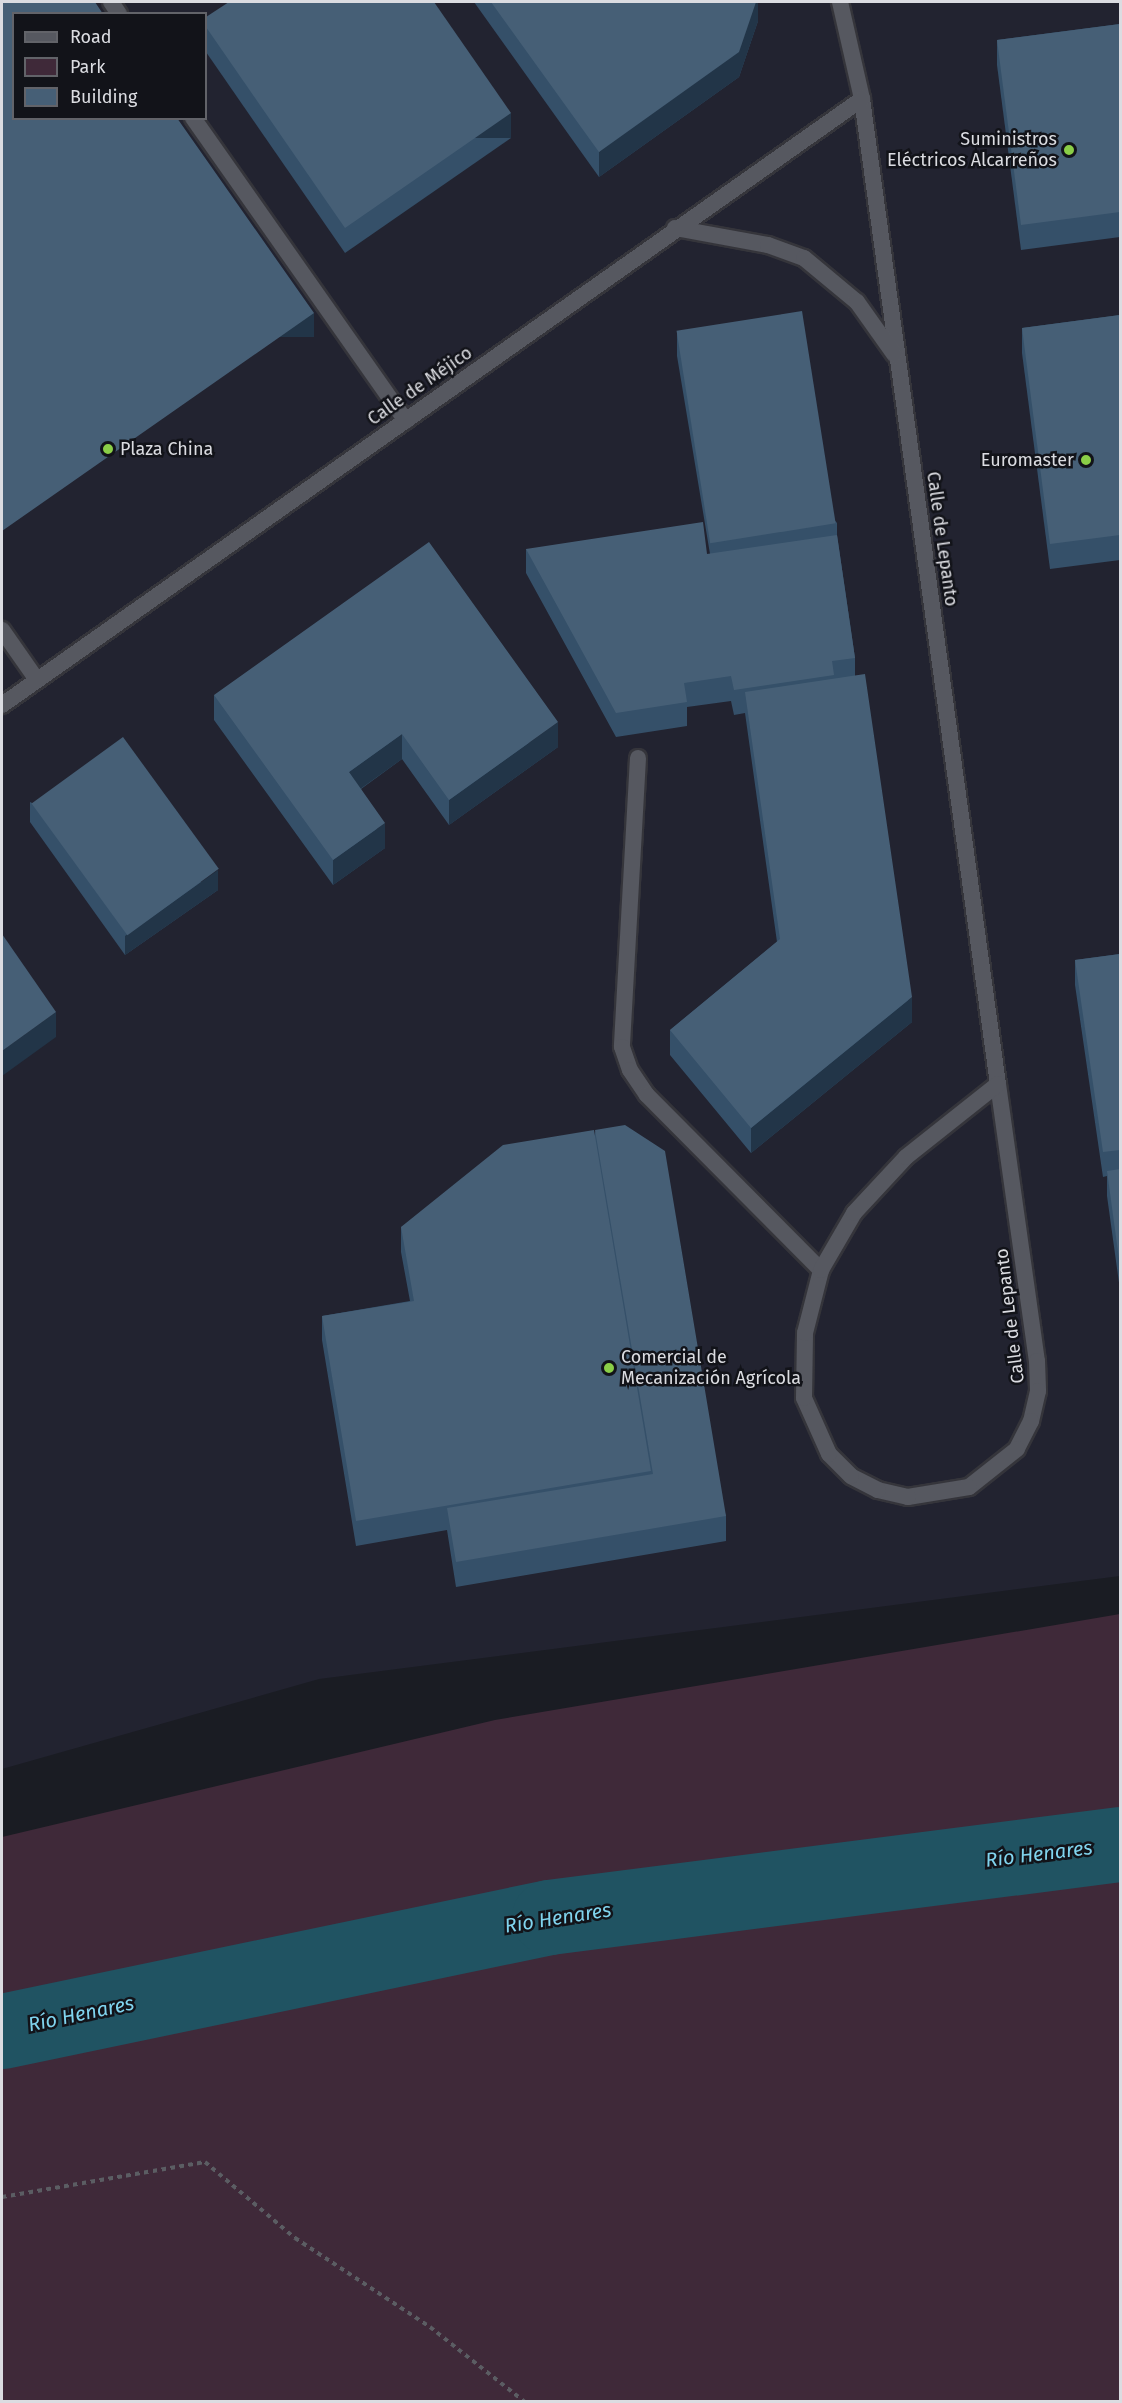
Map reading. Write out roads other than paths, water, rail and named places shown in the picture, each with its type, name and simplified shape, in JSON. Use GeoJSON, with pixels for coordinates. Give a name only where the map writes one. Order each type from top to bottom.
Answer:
{"type":"FeatureCollection","features":[{"type":"Feature","properties":{"kind":"street","name":"Calle de Lepanto"},"geometry":{"type":"LineString","coordinates":[[840,2],[862,99],[998,1084],[1038,1391],[1017,1449],[996,1471],[939,1496],[908,1497],[851,1476],[829,1454],[804,1398],[805,1333],[821,1270],[854,1213],[906,1157],[998,1084]]}},
{"type":"Feature","properties":{"kind":"street","name":"Calle de Méjico"},"geometry":{"type":"LineString","coordinates":[[2,705],[406,421],[675,228],[862,99]]}},
{"type":"Feature","properties":{"kind":"street"},"geometry":{"type":"LineString","coordinates":[[194,120],[406,421]]}},
{"type":"Feature","properties":{"kind":"street"},"geometry":{"type":"LineString","coordinates":[[675,228],[768,245],[804,258],[831,275],[857,302],[897,360]]}},
{"type":"Feature","properties":{"kind":"street"},"geometry":{"type":"LineString","coordinates":[[2,630],[37,680]]}},
{"type":"Feature","properties":{"kind":"street"},"geometry":{"type":"LineString","coordinates":[[639,758],[622,1047],[630,1070],[647,1095],[821,1270]]}},
{"type":"Feature","properties":{"kind":"waterway","name":"Río Henares"},"geometry":{"type":"LineString","coordinates":[[2,2031],[549,1917],[1120,1844]]}},
{"type":"Feature","properties":{"kind":"place","name":"Suministros Eléctricos Alcarreños"},"geometry":{"type":"Point","coordinates":[1069,150]}},
{"type":"Feature","properties":{"kind":"place","name":"Plaza China"},"geometry":{"type":"Point","coordinates":[108,449]}},
{"type":"Feature","properties":{"kind":"place","name":"Euromaster"},"geometry":{"type":"Point","coordinates":[1086,460]}},
{"type":"Feature","properties":{"kind":"place","name":"Comercial de Mecanización Agrícola"},"geometry":{"type":"Point","coordinates":[609,1368]}}]}
